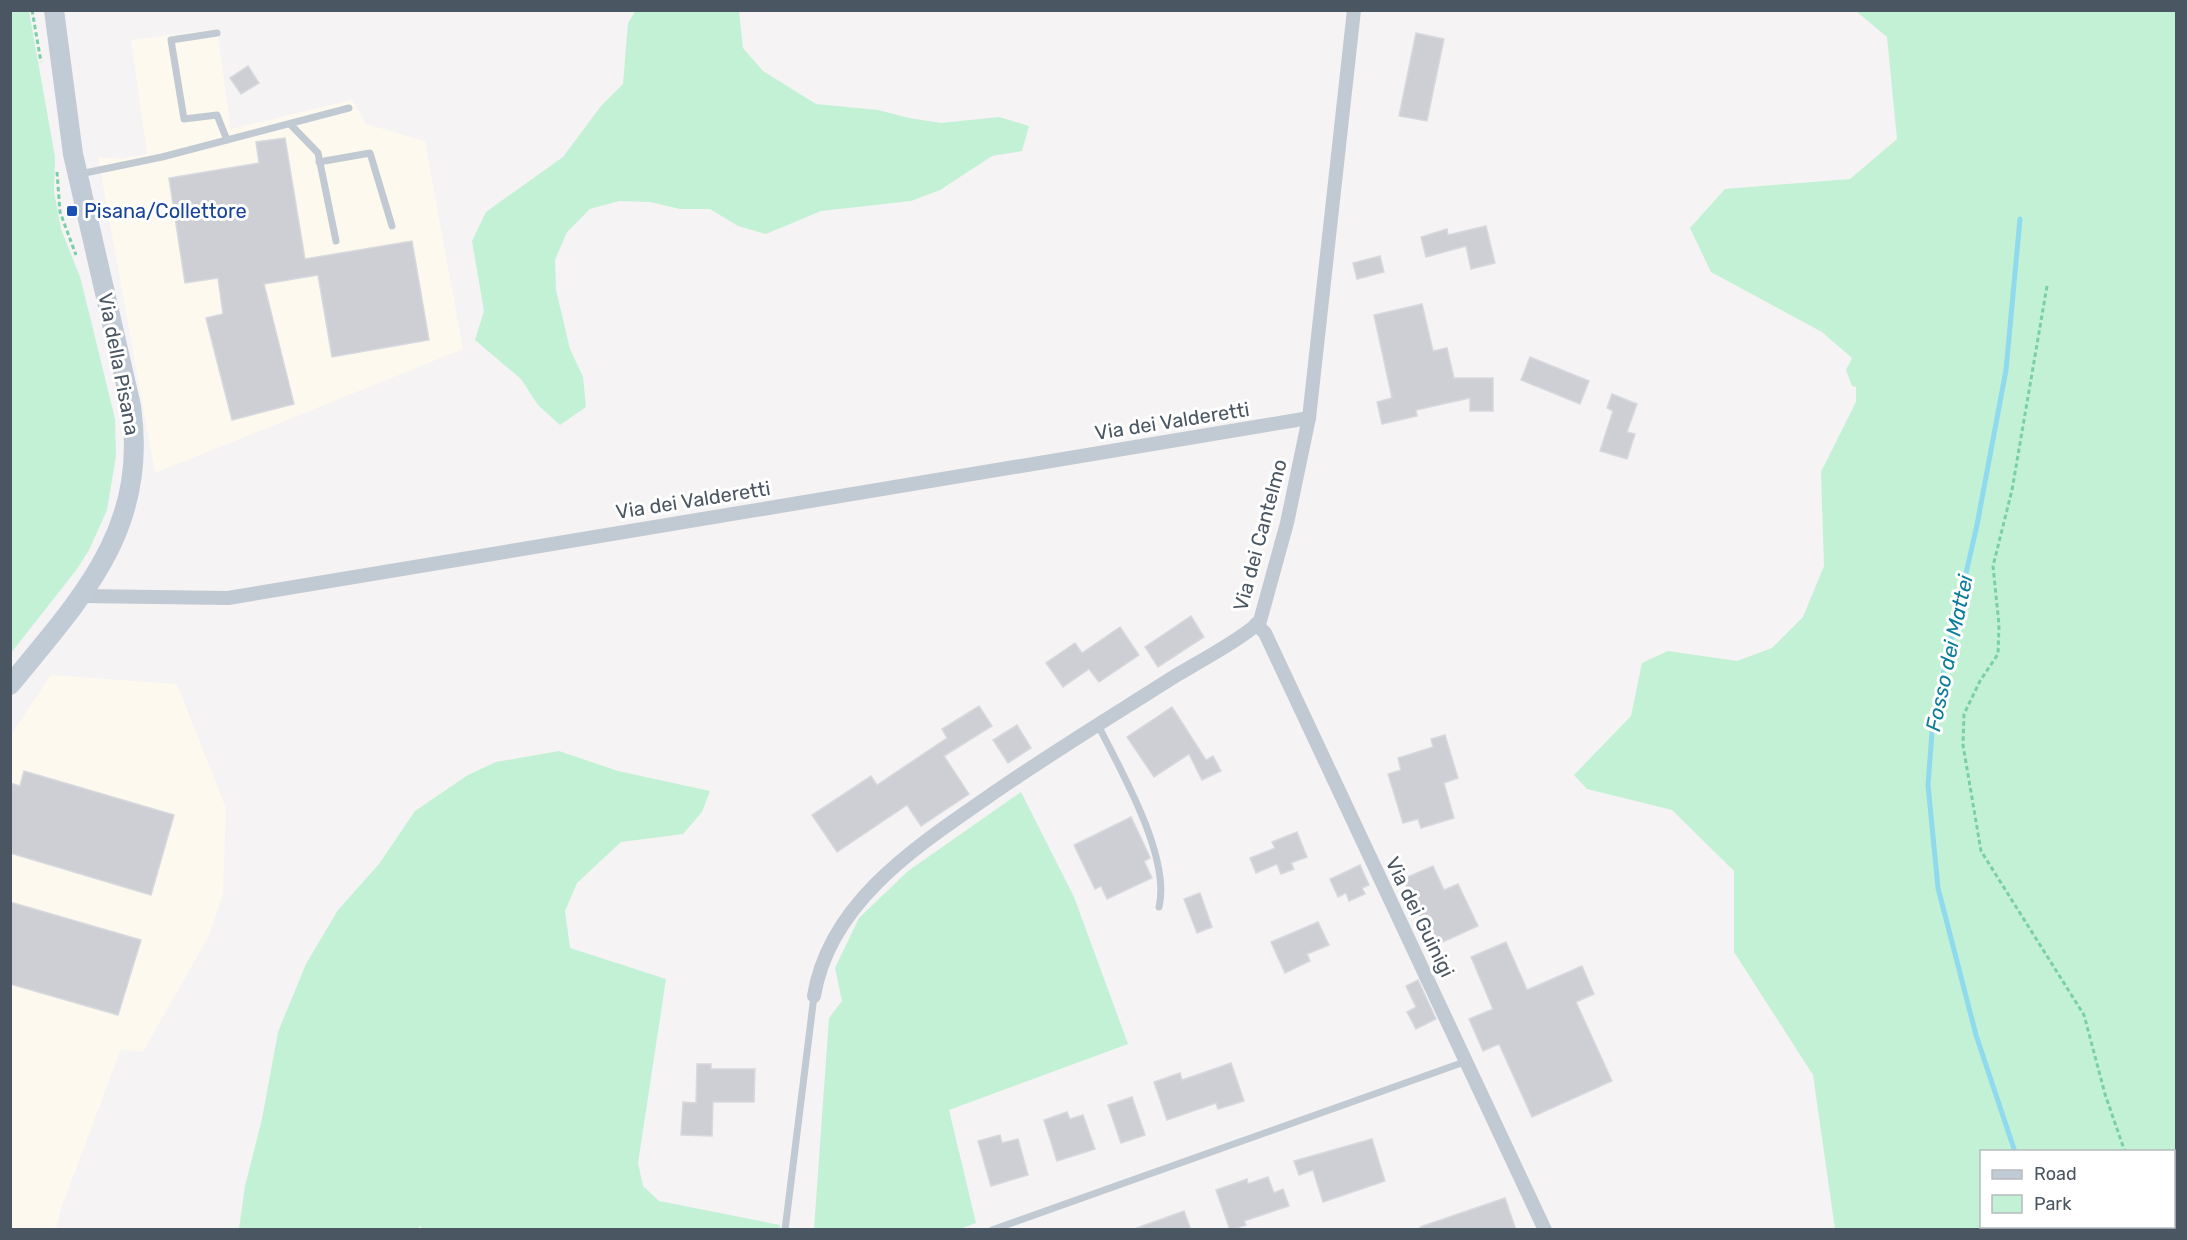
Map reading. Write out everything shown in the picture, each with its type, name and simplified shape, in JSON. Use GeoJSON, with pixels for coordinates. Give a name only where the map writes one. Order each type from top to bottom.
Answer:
{"type":"FeatureCollection","features":[{"type":"Feature","properties":{"kind":"main road","name":"Via della Pisana"},"geometry":{"type":"LineString","coordinates":[[10,685],[104,562],[121,526],[133,478],[135,441],[129,393],[78,175],[54,10]]}},
{"type":"Feature","properties":{"kind":"street","name":"Via dei Cantelmo"},"geometry":{"type":"LineString","coordinates":[[814,996],[818,976],[832,942],[854,911],[896,865],[935,832],[1034,764],[1256,624],[1261,616],[1287,523],[1309,418],[1354,10]]}},
{"type":"Feature","properties":{"kind":"street","name":"Via dei Valderetti"},"geometry":{"type":"LineString","coordinates":[[80,596],[228,597],[1309,418]]}},
{"type":"Feature","properties":{"kind":"street","name":"Via dei Guinigi"},"geometry":{"type":"LineString","coordinates":[[1256,624],[1265,633],[1545,1230]]}},
{"type":"Feature","properties":{"kind":"lane"},"geometry":{"type":"LineString","coordinates":[[217,33],[171,40],[184,118],[217,115],[226,140]]}},
{"type":"Feature","properties":{"kind":"lane"},"geometry":{"type":"LineString","coordinates":[[78,175],[349,108]]}},
{"type":"Feature","properties":{"kind":"lane"},"geometry":{"type":"LineString","coordinates":[[290,124],[318,153],[336,241]]}},
{"type":"Feature","properties":{"kind":"lane"},"geometry":{"type":"LineString","coordinates":[[319,162],[370,153],[392,226]]}},
{"type":"Feature","properties":{"kind":"lane"},"geometry":{"type":"LineString","coordinates":[[1098,725],[1135,802],[1160,867],[1162,888],[1159,907]]}},
{"type":"Feature","properties":{"kind":"lane"},"geometry":{"type":"LineString","coordinates":[[785,1230],[814,996]]}},
{"type":"Feature","properties":{"kind":"lane"},"geometry":{"type":"LineString","coordinates":[[992,1230],[1467,1061]]}},
{"type":"Feature","properties":{"kind":"path"},"geometry":{"type":"LineString","coordinates":[[32,10],[41,63]]}},
{"type":"Feature","properties":{"kind":"path"},"geometry":{"type":"LineString","coordinates":[[57,168],[60,212],[78,261]]}},
{"type":"Feature","properties":{"kind":"path"},"geometry":{"type":"LineString","coordinates":[[2047,286],[2012,490],[1993,566],[1999,625],[1998,654],[1980,681],[1964,714],[1963,745],[1981,851],[2084,1015],[2105,1094],[2124,1150]]}},
{"type":"Feature","properties":{"kind":"shaded area"},"geometry":{"type":"Polygon","coordinates":[[[217,29],[231,129],[352,100],[366,124],[425,141],[463,349],[155,473],[98,157],[120,159],[147,154],[131,40],[217,29]]]}},
{"type":"Feature","properties":{"kind":"shaded area"},"geometry":{"type":"Polygon","coordinates":[[[51,675],[177,684],[226,808],[223,894],[209,936],[143,1052],[121,1049],[61,1209],[56,1229],[11,1230],[11,735],[51,675]]]}},
{"type":"Feature","properties":{"kind":"green space"},"geometry":{"type":"Polygon","coordinates":[[[636,10],[739,11],[743,48],[763,71],[816,104],[878,110],[941,123],[999,117],[1029,126],[1022,151],[992,156],[940,190],[911,201],[821,211],[766,234],[738,226],[710,209],[680,209],[650,202],[619,201],[590,209],[567,232],[555,260],[556,290],[570,349],[583,377],[586,407],[560,425],[538,405],[521,379],[475,340],[484,311],[472,241],[486,212],[563,157],[601,106],[623,84],[628,23],[636,10]]]}},
{"type":"Feature","properties":{"kind":"green space"},"geometry":{"type":"Polygon","coordinates":[[[10,11],[29,11],[55,157],[54,191],[61,229],[80,277],[115,419],[116,456],[107,510],[89,550],[77,569],[11,653],[10,11]]]}},
{"type":"Feature","properties":{"kind":"green space"},"geometry":{"type":"Polygon","coordinates":[[[1856,11],[2176,11],[2176,1229],[1835,1229],[1813,1075],[1734,952],[1734,871],[1672,810],[1587,789],[1574,775],[1631,716],[1642,663],[1668,651],[1737,661],[1772,648],[1803,617],[1824,566],[1821,472],[1856,402],[1856,387],[1852,386],[1846,370],[1852,358],[1822,332],[1711,272],[1690,228],[1725,189],[1850,179],[1897,139],[1887,37],[1856,11]]]}},
{"type":"Feature","properties":{"kind":"green space"},"geometry":{"type":"Polygon","coordinates":[[[559,751],[618,771],[710,791],[702,812],[683,834],[621,842],[577,883],[565,911],[570,948],[666,979],[638,1163],[643,1186],[659,1201],[780,1225],[779,1229],[422,1230],[420,1225],[417,1230],[239,1229],[245,1186],[262,1119],[278,1032],[306,964],[338,910],[379,864],[415,811],[468,775],[496,762],[559,751]]]}},
{"type":"Feature","properties":{"kind":"green space"},"geometry":{"type":"Polygon","coordinates":[[[1021,792],[1074,897],[1128,1044],[949,1110],[976,1223],[957,1230],[814,1229],[829,1018],[842,1001],[835,968],[859,918],[908,871],[1021,792]]]}},
{"type":"Feature","properties":{"kind":"building"},"geometry":{"type":"Polygon","coordinates":[[[1416,33],[1444,39],[1427,121],[1399,116],[1416,33]]]}},
{"type":"Feature","properties":{"kind":"building"},"geometry":{"type":"Polygon","coordinates":[[[248,66],[259,83],[241,94],[230,78],[248,66]]]}},
{"type":"Feature","properties":{"kind":"building"},"geometry":{"type":"Polygon","coordinates":[[[285,138],[305,259],[412,241],[429,340],[332,357],[318,275],[264,284],[294,404],[232,420],[206,318],[223,314],[218,278],[185,283],[169,178],[259,163],[256,142],[285,138]]]}},
{"type":"Feature","properties":{"kind":"building"},"geometry":{"type":"Polygon","coordinates":[[[1486,226],[1495,263],[1471,269],[1466,246],[1426,257],[1421,237],[1447,229],[1448,235],[1486,226]]]}},
{"type":"Feature","properties":{"kind":"building"},"geometry":{"type":"Polygon","coordinates":[[[1380,256],[1384,272],[1357,279],[1353,263],[1380,256]]]}},
{"type":"Feature","properties":{"kind":"building"},"geometry":{"type":"Polygon","coordinates":[[[1422,304],[1433,351],[1447,348],[1454,378],[1493,378],[1493,411],[1470,411],[1470,398],[1416,410],[1417,416],[1382,424],[1377,402],[1392,398],[1374,315],[1422,304]]]}},
{"type":"Feature","properties":{"kind":"building"},"geometry":{"type":"Polygon","coordinates":[[[1530,357],[1589,381],[1580,404],[1521,380],[1530,357]]]}},
{"type":"Feature","properties":{"kind":"building"},"geometry":{"type":"Polygon","coordinates":[[[1612,394],[1637,404],[1627,432],[1635,434],[1627,459],[1600,451],[1613,411],[1607,408],[1612,394]]]}},
{"type":"Feature","properties":{"kind":"building"},"geometry":{"type":"Polygon","coordinates":[[[1191,616],[1204,637],[1158,667],[1145,647],[1191,616]]]}},
{"type":"Feature","properties":{"kind":"building"},"geometry":{"type":"Polygon","coordinates":[[[1120,627],[1139,655],[1099,682],[1089,669],[1063,687],[1046,663],[1075,643],[1082,653],[1120,627]]]}},
{"type":"Feature","properties":{"kind":"building"},"geometry":{"type":"Polygon","coordinates":[[[979,706],[992,726],[944,756],[969,794],[921,826],[907,805],[837,852],[812,815],[871,776],[877,785],[947,738],[942,729],[979,706]]]}},
{"type":"Feature","properties":{"kind":"building"},"geometry":{"type":"Polygon","coordinates":[[[1172,707],[1206,760],[1213,756],[1221,771],[1202,780],[1189,754],[1154,777],[1127,737],[1172,707]]]}},
{"type":"Feature","properties":{"kind":"building"},"geometry":{"type":"Polygon","coordinates":[[[1017,725],[1031,748],[1008,763],[993,740],[1017,725]]]}},
{"type":"Feature","properties":{"kind":"building"},"geometry":{"type":"Polygon","coordinates":[[[1445,735],[1458,778],[1444,783],[1454,818],[1421,828],[1418,819],[1403,823],[1388,774],[1401,770],[1398,758],[1433,747],[1431,739],[1445,735]]]}},
{"type":"Feature","properties":{"kind":"building"},"geometry":{"type":"Polygon","coordinates":[[[24,771],[174,815],[151,895],[10,853],[10,783],[20,786],[24,771]]]}},
{"type":"Feature","properties":{"kind":"building"},"geometry":{"type":"Polygon","coordinates":[[[1131,817],[1149,855],[1150,858],[1144,861],[1152,878],[1107,899],[1101,886],[1095,889],[1074,845],[1131,817]]]}},
{"type":"Feature","properties":{"kind":"building"},"geometry":{"type":"Polygon","coordinates":[[[1297,832],[1307,857],[1291,863],[1294,869],[1281,874],[1277,864],[1256,873],[1250,858],[1275,848],[1272,842],[1297,832]]]}},
{"type":"Feature","properties":{"kind":"building"},"geometry":{"type":"Polygon","coordinates":[[[1360,865],[1369,885],[1362,888],[1365,894],[1349,901],[1346,893],[1338,897],[1330,879],[1360,865]]]}},
{"type":"Feature","properties":{"kind":"building"},"geometry":{"type":"Polygon","coordinates":[[[1433,866],[1444,890],[1458,884],[1478,926],[1434,946],[1403,879],[1433,866]]]}},
{"type":"Feature","properties":{"kind":"building"},"geometry":{"type":"Polygon","coordinates":[[[1200,893],[1212,927],[1197,933],[1184,899],[1200,893]]]}},
{"type":"Feature","properties":{"kind":"building"},"geometry":{"type":"Polygon","coordinates":[[[10,902],[141,940],[118,1015],[10,984],[10,902]]]}},
{"type":"Feature","properties":{"kind":"building"},"geometry":{"type":"Polygon","coordinates":[[[1318,922],[1329,945],[1307,954],[1310,961],[1285,973],[1271,942],[1318,922]]]}},
{"type":"Feature","properties":{"kind":"building"},"geometry":{"type":"Polygon","coordinates":[[[1506,942],[1527,990],[1582,966],[1594,994],[1576,1002],[1612,1081],[1532,1117],[1499,1044],[1483,1051],[1469,1019],[1493,1009],[1471,957],[1506,942]]]}},
{"type":"Feature","properties":{"kind":"building"},"geometry":{"type":"Polygon","coordinates":[[[1418,980],[1436,1019],[1416,1029],[1407,1012],[1416,1007],[1406,986],[1418,980]]]}},
{"type":"Feature","properties":{"kind":"building"},"geometry":{"type":"Polygon","coordinates":[[[1231,1063],[1244,1101],[1218,1109],[1216,1103],[1167,1120],[1154,1082],[1180,1073],[1182,1080],[1231,1063]]]}},
{"type":"Feature","properties":{"kind":"building"},"geometry":{"type":"Polygon","coordinates":[[[697,1064],[711,1064],[711,1069],[755,1069],[754,1102],[713,1102],[712,1136],[681,1135],[683,1102],[696,1103],[697,1064]]]}},
{"type":"Feature","properties":{"kind":"building"},"geometry":{"type":"Polygon","coordinates":[[[1132,1097],[1145,1135],[1121,1143],[1108,1105],[1132,1097]]]}},
{"type":"Feature","properties":{"kind":"building"},"geometry":{"type":"Polygon","coordinates":[[[1067,1112],[1070,1119],[1083,1115],[1095,1149],[1057,1161],[1044,1120],[1067,1112]]]}},
{"type":"Feature","properties":{"kind":"building"},"geometry":{"type":"Polygon","coordinates":[[[1000,1135],[1002,1143],[1018,1139],[1028,1175],[991,1186],[978,1141],[1000,1135]]]}},
{"type":"Feature","properties":{"kind":"building"},"geometry":{"type":"Polygon","coordinates":[[[1372,1139],[1385,1181],[1323,1202],[1313,1170],[1299,1175],[1294,1161],[1372,1139]]]}},
{"type":"Feature","properties":{"kind":"building"},"geometry":{"type":"Polygon","coordinates":[[[1268,1177],[1274,1193],[1283,1189],[1289,1206],[1244,1221],[1246,1225],[1230,1230],[1216,1190],[1247,1179],[1248,1184],[1268,1177]]]}},
{"type":"Feature","properties":{"kind":"building"},"geometry":{"type":"Polygon","coordinates":[[[1505,1198],[1516,1230],[1421,1230],[1420,1227],[1505,1198]]]}},
{"type":"Feature","properties":{"kind":"building"},"geometry":{"type":"Polygon","coordinates":[[[1184,1211],[1191,1230],[1138,1230],[1137,1228],[1184,1211]]]}},
{"type":"Feature","properties":{"kind":"waterway","name":"Fosso dei Mattei"},"geometry":{"type":"LineString","coordinates":[[2014,1150],[1976,1035],[1938,888],[1928,785],[1933,719],[1977,525],[2006,370],[2020,219]]}},
{"type":"Feature","properties":{"kind":"place","name":"Pisana/Collettore"},"geometry":{"type":"Point","coordinates":[72,211]}}]}
